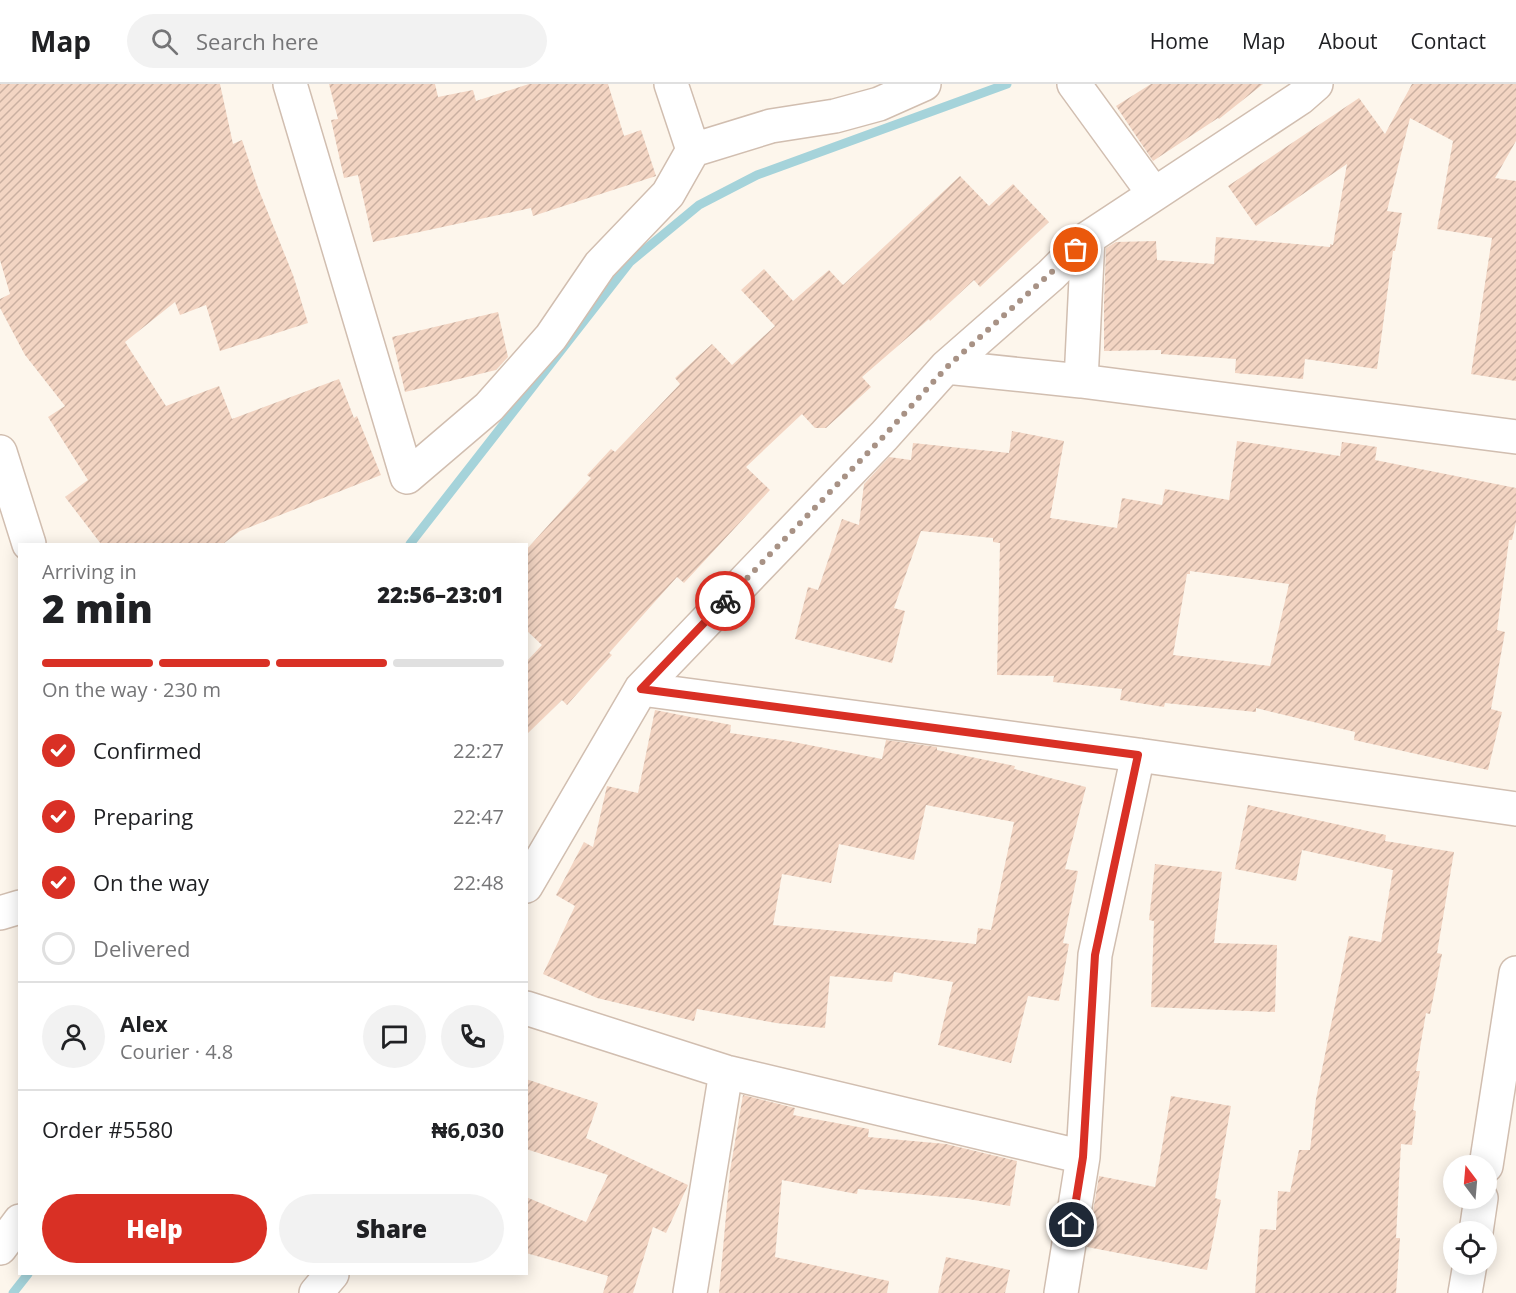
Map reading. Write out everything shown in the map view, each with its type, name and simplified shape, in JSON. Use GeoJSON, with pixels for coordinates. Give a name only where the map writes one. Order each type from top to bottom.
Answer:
{"type":"FeatureCollection","features":[{"type":"Feature","properties":{"kind":"street"},"geometry":{"type":"LineString","coordinates":[[290,84],[407,477],[489,407],[543,346],[600,265],[668,194],[693,150],[771,126],[835,116],[879,105],[924,84]]}},
{"type":"Feature","properties":{"kind":"street"},"geometry":{"type":"LineString","coordinates":[[671,84],[693,150]]}},
{"type":"Feature","properties":{"kind":"street"},"geometry":{"type":"LineString","coordinates":[[1074,84],[1154,194]]}},
{"type":"Feature","properties":{"kind":"street"},"geometry":{"type":"LineString","coordinates":[[528,883],[641,689],[884,436],[946,368],[1051,275],[1088,238],[1300,98],[1316,84]]}},
{"type":"Feature","properties":{"kind":"street"},"geometry":{"type":"LineString","coordinates":[[1081,381],[1088,238]]}},
{"type":"Feature","properties":{"kind":"street"},"geometry":{"type":"LineString","coordinates":[[946,368],[1081,381],[1516,437]]}},
{"type":"Feature","properties":{"kind":"street"},"geometry":{"type":"LineString","coordinates":[[0,452],[29,543]]}},
{"type":"Feature","properties":{"kind":"street"},"geometry":{"type":"LineString","coordinates":[[641,689],[1516,808]]}},
{"type":"Feature","properties":{"kind":"street"},"geometry":{"type":"LineString","coordinates":[[1061,1293],[1083,1157],[1095,955],[1138,755]]}},
{"type":"Feature","properties":{"kind":"street"},"geometry":{"type":"LineString","coordinates":[[0,913],[18,908]]}},
{"type":"Feature","properties":{"kind":"street"},"geometry":{"type":"LineString","coordinates":[[1488,1155],[1516,973]]}},
{"type":"Feature","properties":{"kind":"street"},"geometry":{"type":"LineString","coordinates":[[528,1009],[726,1072],[1083,1157]]}},
{"type":"Feature","properties":{"kind":"street"},"geometry":{"type":"LineString","coordinates":[[690,1293],[726,1072]]}},
{"type":"Feature","properties":{"kind":"street"},"geometry":{"type":"LineString","coordinates":[[0,1248],[18,1224]]}},
{"type":"Feature","properties":{"kind":"street"},"geometry":{"type":"LineString","coordinates":[[316,1293],[331,1275]]}},
{"type":"Feature","properties":{"kind":"street"},"geometry":{"type":"LineString","coordinates":[[1465,1293],[1468,1275]]}},
{"type":"Feature","properties":{"kind":"building"},"geometry":{"type":"Polygon","coordinates":[[[0,84],[220,84],[233,144],[242,140],[258,188],[293,275],[308,323],[220,351],[206,305],[180,315],[175,302],[125,342],[166,406],[219,386],[232,419],[339,379],[354,418],[357,416],[381,475],[240,531],[224,543],[100,543],[65,497],[88,480],[48,417],[65,406],[25,355],[0,308],[0,299],[10,294],[0,260],[0,84]]]}},
{"type":"Feature","properties":{"kind":"building"},"geometry":{"type":"Polygon","coordinates":[[[329,84],[435,84],[438,97],[473,90],[476,101],[529,84],[608,84],[624,136],[641,130],[656,176],[533,216],[531,208],[373,242],[358,175],[344,178],[331,120],[338,119],[329,84]]]}},
{"type":"Feature","properties":{"kind":"building"},"geometry":{"type":"Polygon","coordinates":[[[1151,84],[1263,84],[1219,119],[1153,161],[1116,106],[1151,84]]]}},
{"type":"Feature","properties":{"kind":"building"},"geometry":{"type":"Polygon","coordinates":[[[1412,84],[1516,84],[1516,141],[1495,178],[1516,181],[1516,381],[1471,374],[1492,238],[1437,229],[1453,141],[1410,118],[1387,211],[1402,213],[1395,251],[1393,251],[1377,369],[1305,359],[1303,379],[1235,373],[1236,359],[1161,354],[1161,350],[1104,351],[1106,248],[1116,242],[1156,241],[1157,260],[1214,264],[1216,237],[1330,247],[1330,244],[1333,245],[1347,164],[1256,226],[1228,186],[1359,98],[1385,134],[1412,84]]]}},
{"type":"Feature","properties":{"kind":"building"},"geometry":{"type":"Polygon","coordinates":[[[960,176],[989,206],[1013,184],[1049,222],[980,287],[974,280],[930,321],[929,319],[862,377],[871,387],[826,428],[815,428],[802,414],[746,467],[770,490],[684,583],[677,577],[609,653],[612,655],[567,705],[562,700],[528,733],[528,660],[542,645],[528,632],[528,548],[591,478],[587,475],[611,449],[615,452],[680,384],[675,378],[712,344],[732,365],[775,326],[741,290],[764,269],[793,301],[829,270],[843,285],[960,176]]]}},
{"type":"Feature","properties":{"kind":"building"},"geometry":{"type":"Polygon","coordinates":[[[498,312],[508,357],[496,370],[405,392],[392,337],[498,312]]]}},
{"type":"Feature","properties":{"kind":"building"},"geometry":{"type":"Polygon","coordinates":[[[1012,431],[1064,441],[1050,518],[1117,528],[1122,498],[1162,505],[1165,489],[1229,500],[1237,441],[1340,456],[1342,442],[1377,447],[1375,460],[1516,488],[1516,522],[1512,540],[1509,540],[1497,630],[1505,632],[1491,709],[1502,712],[1488,770],[1354,740],[1355,732],[1256,708],[1256,712],[1165,703],[1164,707],[1120,700],[1122,689],[1053,682],[1054,676],[997,675],[1000,543],[993,542],[993,538],[921,531],[894,608],[905,611],[892,663],[795,639],[808,587],[818,590],[842,519],[859,525],[864,484],[889,457],[911,460],[913,443],[1009,453],[1012,431]],[[1190,571],[1190,574],[1187,574],[1173,655],[1270,666],[1289,584],[1190,571]]]}},
{"type":"Feature","properties":{"kind":"building"},"geometry":{"type":"Polygon","coordinates":[[[655,710],[731,725],[730,733],[788,741],[882,759],[886,740],[937,747],[937,750],[1015,766],[1014,769],[1086,787],[1065,869],[1078,871],[1063,943],[1069,944],[1059,1001],[1028,996],[1011,1063],[938,1045],[953,982],[894,972],[892,982],[830,976],[825,1028],[776,1023],[697,1009],[694,1021],[597,998],[543,974],[575,906],[556,895],[584,842],[593,847],[607,786],[638,793],[655,710]],[[926,805],[914,860],[839,844],[831,883],[782,874],[773,925],[976,944],[978,928],[991,930],[1014,822],[926,805]]]}},
{"type":"Feature","properties":{"kind":"building"},"geometry":{"type":"Polygon","coordinates":[[[1248,805],[1386,835],[1385,841],[1454,852],[1437,953],[1442,954],[1430,1014],[1426,1013],[1416,1071],[1420,1071],[1413,1110],[1416,1111],[1412,1145],[1401,1144],[1396,1238],[1400,1238],[1396,1293],[1255,1293],[1260,1229],[1276,1230],[1278,1191],[1290,1192],[1299,1150],[1310,1150],[1316,1099],[1349,936],[1381,942],[1393,870],[1302,850],[1296,881],[1235,869],[1248,805]]]}},
{"type":"Feature","properties":{"kind":"building"},"geometry":{"type":"Polygon","coordinates":[[[1155,864],[1222,872],[1214,943],[1277,945],[1275,1012],[1151,1007],[1154,921],[1149,920],[1155,864]]]}},
{"type":"Feature","properties":{"kind":"building"},"geometry":{"type":"Polygon","coordinates":[[[528,1080],[598,1103],[586,1138],[688,1185],[666,1233],[653,1227],[633,1293],[603,1293],[608,1276],[528,1254],[528,1198],[586,1222],[608,1175],[528,1150],[528,1080]]]}},
{"type":"Feature","properties":{"kind":"building"},"geometry":{"type":"Polygon","coordinates":[[[743,1095],[795,1108],[793,1115],[869,1129],[868,1137],[946,1144],[1017,1161],[1010,1206],[968,1199],[858,1189],[857,1194],[782,1180],[775,1257],[889,1281],[887,1293],[719,1293],[730,1171],[743,1095]]]}},
{"type":"Feature","properties":{"kind":"building"},"geometry":{"type":"Polygon","coordinates":[[[1171,1096],[1231,1106],[1215,1198],[1221,1200],[1207,1270],[1087,1247],[1099,1176],[1155,1187],[1171,1096]]]}},
{"type":"Feature","properties":{"kind":"building"},"geometry":{"type":"Polygon","coordinates":[[[946,1257],[1010,1270],[1005,1293],[938,1293],[946,1257]]]}},
{"type":"Feature","properties":{"kind":"waterway"},"geometry":{"type":"LineString","coordinates":[[411,543],[630,262],[699,205],[757,175],[1007,84]]}},
{"type":"Feature","properties":{"kind":"waterway"},"geometry":{"type":"LineString","coordinates":[[13,1293],[27,1275]]}},
{"type":"Feature","properties":{"kind":"way so far"},"geometry":{"type":"LineString","coordinates":[[725,601],[884,436],[946,368],[1076,250]]}},
{"type":"Feature","properties":{"kind":"route"},"geometry":{"type":"LineString","coordinates":[[725,601],[641,689],[1138,755],[1095,955],[1083,1157],[1072,1225]]}}]}
